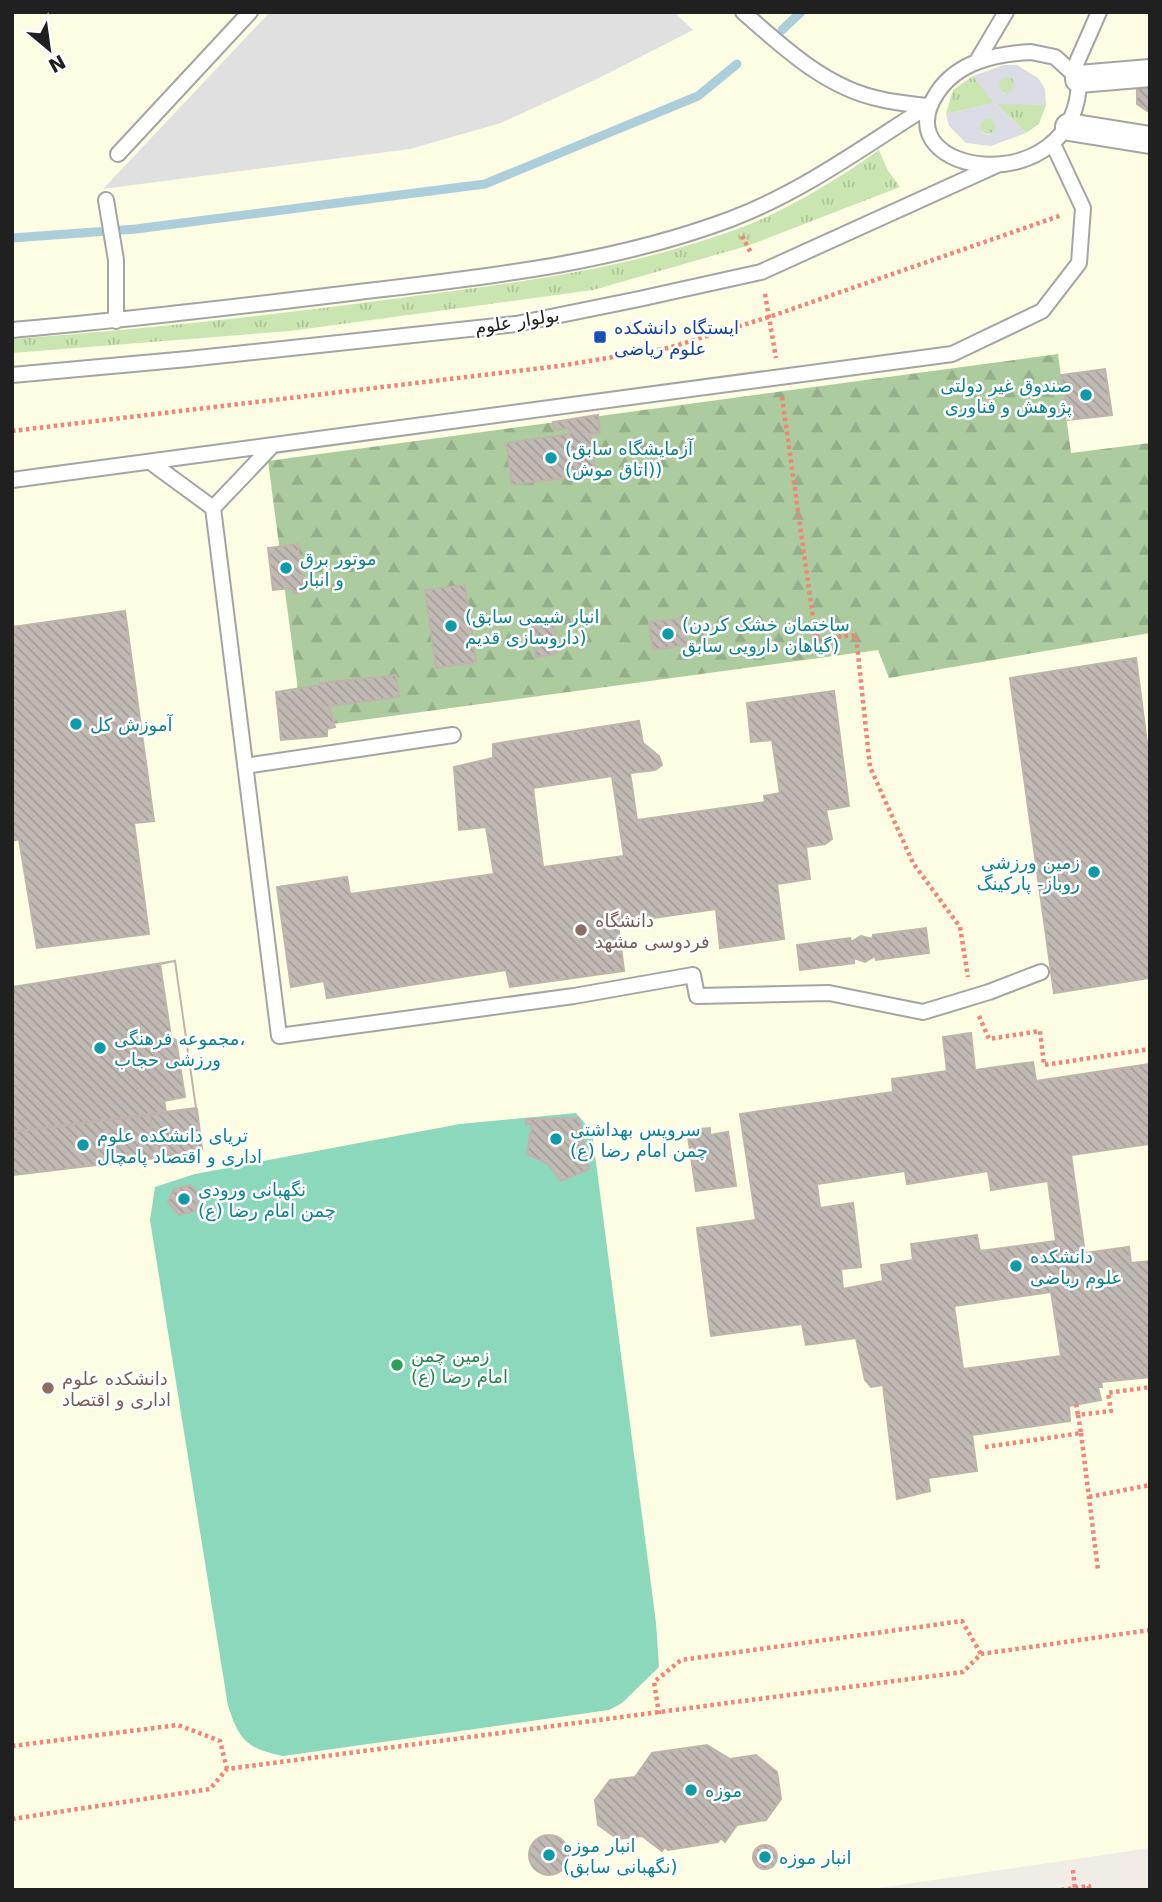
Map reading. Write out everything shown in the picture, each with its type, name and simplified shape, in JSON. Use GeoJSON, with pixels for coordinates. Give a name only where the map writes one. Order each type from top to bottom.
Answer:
{"type":"FeatureCollection","features":[{"type":"Feature","properties":{"kind":"street"},"geometry":{"type":"LineString","coordinates":[[1076,75],[1150,73]]}},
{"type":"Feature","properties":{"kind":"street"},"geometry":{"type":"LineString","coordinates":[[1061,135],[1150,140]]}},
{"type":"Feature","properties":{"kind":"lane"},"geometry":{"type":"LineString","coordinates":[[118,154],[250,12]]}},
{"type":"Feature","properties":{"kind":"lane"},"geometry":{"type":"LineString","coordinates":[[743,12],[793,56],[839,84],[878,99],[928,106]]}},
{"type":"Feature","properties":{"kind":"lane"},"geometry":{"type":"LineString","coordinates":[[977,61],[1006,12]]}},
{"type":"Feature","properties":{"kind":"lane"},"geometry":{"type":"LineString","coordinates":[[928,106],[926,121],[929,135],[939,148],[954,159],[997,165],[1028,157],[1061,135],[1079,103],[1076,75],[1099,12]]}},
{"type":"Feature","properties":{"kind":"lane"},"geometry":{"type":"LineString","coordinates":[[12,330],[116,321],[535,271],[636,248],[732,218],[810,182],[928,106],[940,88],[955,74],[977,61],[999,54],[1031,52],[1055,57],[1076,75]]}},
{"type":"Feature","properties":{"kind":"lane"},"geometry":{"type":"LineString","coordinates":[[12,480],[153,464],[952,354],[1042,311],[1079,263],[1083,208],[1061,135]]}},
{"type":"Feature","properties":{"kind":"lane","name":"بولوار علوم"},"geometry":{"type":"LineString","coordinates":[[12,375],[516,324],[761,272],[997,165]]}},
{"type":"Feature","properties":{"kind":"lane"},"geometry":{"type":"LineString","coordinates":[[106,200],[116,260],[116,321]]}},
{"type":"Feature","properties":{"kind":"lane"},"geometry":{"type":"LineString","coordinates":[[212,508],[270,448]]}},
{"type":"Feature","properties":{"kind":"lane"},"geometry":{"type":"LineString","coordinates":[[153,464],[212,508],[279,1036],[574,996],[693,975],[697,996],[829,993],[923,1012],[1041,972]]}},
{"type":"Feature","properties":{"kind":"lane"},"geometry":{"type":"LineString","coordinates":[[245,766],[453,735]]}},
{"type":"Feature","properties":{"kind":"path"},"geometry":{"type":"LineString","coordinates":[[12,431],[559,366],[668,348],[769,317],[1083,208]]}},
{"type":"Feature","properties":{"kind":"path"},"geometry":{"type":"LineString","coordinates":[[732,218],[761,272],[816,639],[856,635],[870,767],[913,863],[960,927],[971,997],[989,1039],[1040,1031],[1044,1065],[1150,1049]]}},
{"type":"Feature","properties":{"kind":"path"},"geometry":{"type":"LineString","coordinates":[[1078,1415],[1111,1411],[1108,1393],[1150,1387]]}},
{"type":"Feature","properties":{"kind":"path"},"geometry":{"type":"LineString","coordinates":[[1076,1404],[1098,1570]]}},
{"type":"Feature","properties":{"kind":"path"},"geometry":{"type":"LineString","coordinates":[[985,1447],[1080,1433]]}},
{"type":"Feature","properties":{"kind":"path"},"geometry":{"type":"LineString","coordinates":[[1089,1497],[1150,1485]]}},
{"type":"Feature","properties":{"kind":"path"},"geometry":{"type":"LineString","coordinates":[[659,1714],[654,1682],[681,1660],[962,1621],[981,1654]]}},
{"type":"Feature","properties":{"kind":"path"},"geometry":{"type":"LineString","coordinates":[[12,1819],[210,1789],[227,1769],[963,1672],[981,1654],[1150,1630]]}},
{"type":"Feature","properties":{"kind":"path"},"geometry":{"type":"LineString","coordinates":[[12,1746],[178,1724],[220,1741],[227,1769]]}},
{"type":"Feature","properties":{"kind":"path"},"geometry":{"type":"LineString","coordinates":[[1073,1870],[1076,1890]]}},
{"type":"Feature","properties":{"kind":"path"},"geometry":{"type":"LineString","coordinates":[[1060,1890],[1089,1888]]}},
{"type":"Feature","properties":{"kind":"shaded area","name":"دانشگاه فردوسی مشهد"},"geometry":{"type":"Polygon","coordinates":[[[12,12],[1150,12],[1150,1848],[865,1890],[12,1890],[12,12]]]}},
{"type":"Feature","properties":{"kind":"shaded area"},"geometry":{"type":"Polygon","coordinates":[[[270,12],[674,12],[693,30],[599,78],[501,123],[410,149],[103,189],[270,12]]]}},
{"type":"Feature","properties":{"kind":"shaded area"},"geometry":{"type":"Polygon","coordinates":[[[1004,65],[1017,65],[1038,78],[1045,89],[1046,105],[996,104],[1026,133],[991,146],[966,143],[949,126],[946,114],[994,103],[973,76],[1004,65]],[[1006,76],[998,83],[1002,93],[1007,94],[1015,87],[1012,78],[1006,76]],[[988,118],[980,124],[983,133],[988,135],[996,129],[993,120],[988,118]]]}},
{"type":"Feature","properties":{"kind":"green space"},"geometry":{"type":"Polygon","coordinates":[[[973,76],[995,103],[946,114],[953,90],[973,76]]]}},
{"type":"Feature","properties":{"kind":"green space"},"geometry":{"type":"Polygon","coordinates":[[[1007,76],[1013,79],[1016,85],[1013,91],[1007,94],[1001,91],[998,85],[1001,79],[1007,76]]]}},
{"type":"Feature","properties":{"kind":"green space"},"geometry":{"type":"Polygon","coordinates":[[[995,103],[1046,105],[1039,124],[1026,133],[995,103]]]}},
{"type":"Feature","properties":{"kind":"green space"},"geometry":{"type":"Polygon","coordinates":[[[988,118],[994,120],[994,132],[988,134],[982,132],[980,126],[982,120],[988,118]]]}},
{"type":"Feature","properties":{"kind":"green space"},"geometry":{"type":"Polygon","coordinates":[[[879,150],[888,171],[900,187],[747,246],[593,290],[290,331],[12,353],[12,339],[298,311],[523,281],[651,256],[735,230],[773,214],[828,184],[879,150]]]}},
{"type":"Feature","properties":{"kind":"green space"},"geometry":{"type":"Polygon","coordinates":[[[1058,354],[1071,453],[1150,443],[1150,633],[889,678],[878,650],[303,728],[268,461],[1058,354]]]}},
{"type":"Feature","properties":{"kind":"green space","name":"زمین چمن امام رضا (ع)"},"geometry":{"type":"Polygon","coordinates":[[[576,1113],[592,1132],[656,1623],[659,1667],[622,1703],[609,1710],[283,1756],[260,1750],[241,1735],[228,1706],[150,1220],[155,1187],[195,1174],[460,1124],[576,1113]]]}},
{"type":"Feature","properties":{"kind":"building"},"geometry":{"type":"Polygon","coordinates":[[[1150,82],[1149,112],[1137,104],[1137,88],[1150,82]]]}},
{"type":"Feature","properties":{"kind":"building","name":"صندوق غیر دولتی پژوهش و فناوری"},"geometry":{"type":"Polygon","coordinates":[[[1105,369],[1112,415],[1068,420],[1061,375],[1105,369]]]}},
{"type":"Feature","properties":{"kind":"building","name":"(آزمایشگاه سابق (اتاق موش))"},"geometry":{"type":"Polygon","coordinates":[[[598,415],[600,433],[590,434],[596,474],[512,485],[506,443],[570,434],[569,428],[554,430],[553,422],[598,415]]]}},
{"type":"Feature","properties":{"kind":"building","name":"موتور برق و انبار"},"geometry":{"type":"Polygon","coordinates":[[[298,544],[304,592],[294,594],[292,588],[273,590],[268,548],[298,544]]]}},
{"type":"Feature","properties":{"kind":"building","name":"(انبار شیمی سابق داروسازی قدیم)"},"geometry":{"type":"Polygon","coordinates":[[[465,585],[476,662],[436,668],[425,590],[465,585]]]}},
{"type":"Feature","properties":{"kind":"building","name":"آموزش کل"},"geometry":{"type":"Polygon","coordinates":[[[125,611],[154,821],[134,823],[149,934],[37,948],[19,839],[12,841],[12,627],[125,611]]]}},
{"type":"Feature","properties":{"kind":"building","name":"(ساختمان خشک کردن گیاهان دارویی سابق)"},"geometry":{"type":"Polygon","coordinates":[[[683,618],[687,645],[653,650],[649,622],[683,618]]]}},
{"type":"Feature","properties":{"kind":"building"},"geometry":{"type":"Polygon","coordinates":[[[554,622],[557,654],[536,657],[532,625],[554,622]]]}},
{"type":"Feature","properties":{"kind":"building","name":"زمین ورزشی روباز- پارکینگ"},"geometry":{"type":"Polygon","coordinates":[[[1136,658],[1150,766],[1150,978],[1054,993],[1010,678],[1136,658]]]}},
{"type":"Feature","properties":{"kind":"building"},"geometry":{"type":"Polygon","coordinates":[[[396,675],[399,697],[329,706],[335,727],[327,729],[327,736],[281,740],[276,692],[320,683],[396,675]]]}},
{"type":"Feature","properties":{"kind":"building"},"geometry":{"type":"Polygon","coordinates":[[[834,691],[849,806],[826,810],[832,839],[825,844],[806,847],[810,879],[777,884],[784,939],[720,948],[716,909],[618,923],[624,971],[510,987],[506,970],[327,998],[324,981],[291,987],[277,887],[347,877],[350,894],[494,874],[486,827],[459,830],[454,767],[493,758],[493,744],[639,721],[643,743],[659,756],[662,765],[655,770],[630,773],[637,820],[765,802],[764,796],[780,793],[772,740],[751,742],[747,703],[834,691]],[[612,776],[533,788],[543,867],[624,856],[612,776]]]}},
{"type":"Feature","properties":{"kind":"building"},"geometry":{"type":"Polygon","coordinates":[[[926,928],[929,953],[876,960],[875,956],[865,962],[854,958],[854,963],[800,970],[797,945],[850,938],[851,942],[861,936],[872,939],[873,935],[926,928]]]}},
{"type":"Feature","properties":{"kind":"building","name":"مجموعه فرهنگی، ورزشی حجاب"},"geometry":{"type":"Polygon","coordinates":[[[175,961],[196,1108],[12,1132],[12,987],[175,961]]]}},
{"type":"Feature","properties":{"kind":"building"},"geometry":{"type":"Polygon","coordinates":[[[175,961],[196,1108],[166,1112],[164,1101],[185,1097],[176,1040],[171,1037],[160,964],[175,961]]]}},
{"type":"Feature","properties":{"kind":"building","name":"دانشکده علوم ریاضی"},"geometry":{"type":"Polygon","coordinates":[[[971,1033],[975,1070],[1033,1062],[1036,1081],[1150,1064],[1150,1144],[1071,1155],[1085,1253],[1129,1247],[1131,1263],[1150,1261],[1150,1377],[1101,1382],[1102,1387],[1098,1387],[1101,1400],[1069,1406],[1070,1421],[972,1435],[977,1471],[928,1478],[930,1491],[897,1499],[883,1385],[871,1387],[865,1380],[856,1338],[806,1345],[802,1324],[711,1336],[697,1228],[756,1220],[740,1114],[893,1092],[892,1079],[947,1071],[943,1037],[971,1033]],[[905,1171],[817,1184],[820,1208],[853,1203],[861,1267],[841,1269],[843,1289],[883,1281],[881,1265],[913,1260],[911,1244],[977,1235],[980,1251],[1056,1241],[1048,1181],[991,1190],[988,1171],[907,1184],[905,1171]],[[1051,1292],[954,1306],[963,1369],[1061,1356],[1051,1292]]]}},
{"type":"Feature","properties":{"kind":"building"},"geometry":{"type":"Polygon","coordinates":[[[197,1109],[202,1149],[155,1158],[150,1115],[197,1109]]]}},
{"type":"Feature","properties":{"kind":"building","name":"تریای دانشکده علوم اداری و اقتصاد پامچال"},"geometry":{"type":"Polygon","coordinates":[[[150,1115],[155,1158],[12,1175],[12,1132],[150,1115]]]}},
{"type":"Feature","properties":{"kind":"building","name":"سرویس بهداشتی چمن امام رضا (ع)"},"geometry":{"type":"Polygon","coordinates":[[[579,1118],[589,1169],[561,1181],[548,1164],[527,1154],[532,1124],[526,1124],[526,1119],[579,1118]]]}},
{"type":"Feature","properties":{"kind":"building"},"geometry":{"type":"Polygon","coordinates":[[[710,1128],[710,1135],[728,1132],[736,1186],[696,1191],[687,1130],[710,1128]]]}},
{"type":"Feature","properties":{"kind":"building","name":"نگهبانی ورودی چمن امام رضا (ع)"},"geometry":{"type":"Polygon","coordinates":[[[190,1185],[200,1195],[195,1211],[179,1215],[168,1202],[174,1189],[190,1185]]]}},
{"type":"Feature","properties":{"kind":"building","name":"موزه"},"geometry":{"type":"Polygon","coordinates":[[[707,1745],[730,1759],[756,1755],[777,1772],[781,1799],[766,1820],[737,1825],[725,1842],[721,1838],[718,1842],[668,1850],[665,1847],[662,1851],[642,1836],[618,1839],[598,1825],[595,1800],[610,1780],[635,1777],[652,1753],[707,1745]]]}},
{"type":"Feature","properties":{"kind":"building","name":"انبار موزه (نگهبانی سابق)"},"geometry":{"type":"Polygon","coordinates":[[[549,1835],[557,1836],[563,1841],[568,1847],[568,1863],[563,1869],[557,1874],[549,1875],[541,1874],[535,1869],[530,1863],[529,1855],[530,1847],[535,1841],[541,1836],[549,1835]]]}},
{"type":"Feature","properties":{"kind":"building","name":"انبار موزه"},"geometry":{"type":"Polygon","coordinates":[[[760,1845],[770,1845],[777,1852],[777,1862],[770,1869],[760,1869],[753,1862],[753,1852],[760,1845]]]}},
{"type":"Feature","properties":{"kind":"waterway"},"geometry":{"type":"LineString","coordinates":[[782,30],[801,12]]}},
{"type":"Feature","properties":{"kind":"waterway"},"geometry":{"type":"LineString","coordinates":[[12,238],[136,229],[485,184],[698,96],[737,64]]}},
{"type":"Feature","properties":{"kind":"place","name":"ایستگاه دانشکده علوم ریاضی"},"geometry":{"type":"Point","coordinates":[600,337]}},
{"type":"Feature","properties":{"kind":"place","name":"صندوق غیر دولتی پژوهش و فناوری"},"geometry":{"type":"Point","coordinates":[1086,395]}},
{"type":"Feature","properties":{"kind":"place","name":"(آزمایشگاه سابق (اتاق موش))"},"geometry":{"type":"Point","coordinates":[551,458]}},
{"type":"Feature","properties":{"kind":"place","name":"موتور برق و انبار"},"geometry":{"type":"Point","coordinates":[286,568]}},
{"type":"Feature","properties":{"kind":"place","name":"(انبار شیمی سابق داروسازی قدیم)"},"geometry":{"type":"Point","coordinates":[451,626]}},
{"type":"Feature","properties":{"kind":"place","name":"(ساختمان خشک کردن گیاهان دارویی سابق)"},"geometry":{"type":"Point","coordinates":[668,634]}},
{"type":"Feature","properties":{"kind":"place","name":"آموزش کل"},"geometry":{"type":"Point","coordinates":[76,724]}},
{"type":"Feature","properties":{"kind":"place","name":"زمین ورزشی روباز- پارکینگ"},"geometry":{"type":"Point","coordinates":[1094,872]}},
{"type":"Feature","properties":{"kind":"place","name":"دانشگاه فردوسی مشهد"},"geometry":{"type":"Point","coordinates":[581,930]}},
{"type":"Feature","properties":{"kind":"place","name":"مجموعه فرهنگی، ورزشی حجاب"},"geometry":{"type":"Point","coordinates":[100,1048]}},
{"type":"Feature","properties":{"kind":"place","name":"سرویس بهداشتی چمن امام رضا (ع)"},"geometry":{"type":"Point","coordinates":[556,1139]}},
{"type":"Feature","properties":{"kind":"place","name":"تریای دانشکده علوم اداری و اقتصاد پامچال"},"geometry":{"type":"Point","coordinates":[83,1145]}},
{"type":"Feature","properties":{"kind":"place","name":"نگهبانی ورودی چمن امام رضا (ع)"},"geometry":{"type":"Point","coordinates":[184,1199]}},
{"type":"Feature","properties":{"kind":"place","name":"دانشکده علوم ریاضی"},"geometry":{"type":"Point","coordinates":[1016,1266]}},
{"type":"Feature","properties":{"kind":"place","name":"زمین چمن امام رضا (ع)"},"geometry":{"type":"Point","coordinates":[397,1365]}},
{"type":"Feature","properties":{"kind":"place","name":"دانشکده علوم اداری و اقتصاد"},"geometry":{"type":"Point","coordinates":[48,1388]}},
{"type":"Feature","properties":{"kind":"place","name":"موزه"},"geometry":{"type":"Point","coordinates":[691,1790]}},
{"type":"Feature","properties":{"kind":"place","name":"انبار موزه (نگهبانی سابق)"},"geometry":{"type":"Point","coordinates":[549,1855]}},
{"type":"Feature","properties":{"kind":"place","name":"انبار موزه"},"geometry":{"type":"Point","coordinates":[765,1857]}}]}
